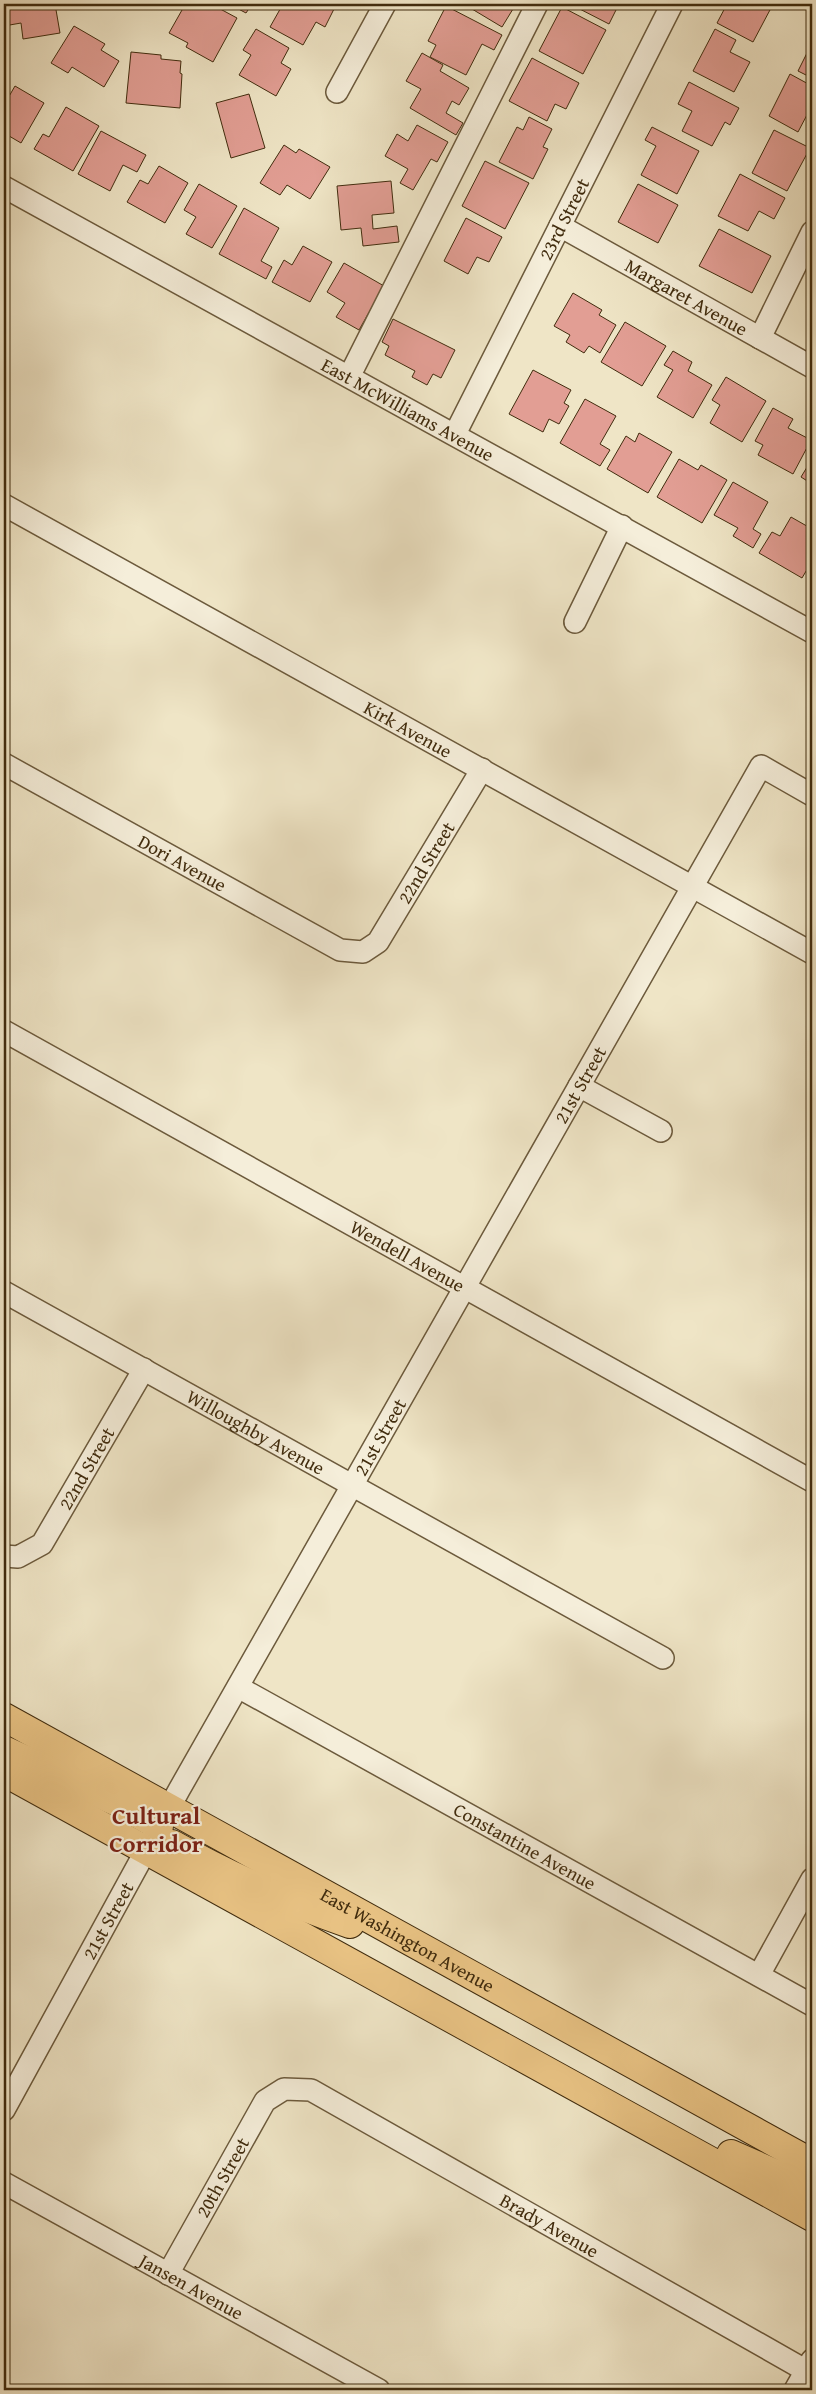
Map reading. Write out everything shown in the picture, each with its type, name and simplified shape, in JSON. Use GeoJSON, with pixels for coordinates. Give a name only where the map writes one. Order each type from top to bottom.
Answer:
{"type":"FeatureCollection","features":[{"type":"Feature","properties":{"kind":"main road"},"geometry":{"type":"LineString","coordinates":[[4,1717],[157,1830]]}},
{"type":"Feature","properties":{"kind":"main road"},"geometry":{"type":"LineString","coordinates":[[4,1750],[117,1802],[157,1830],[581,2089],[812,2217]]}},
{"type":"Feature","properties":{"kind":"main road"},"geometry":{"type":"LineString","coordinates":[[4,1772],[157,1830]]}},
{"type":"Feature","properties":{"kind":"main road","name":"East Washington Avenue"},"geometry":{"type":"LineString","coordinates":[[157,1830],[194,1856],[323,1914],[429,1952],[812,2163]]}},
{"type":"Feature","properties":{"kind":"main road"},"geometry":{"type":"LineString","coordinates":[[581,2089],[812,2190]]}},
{"type":"Feature","properties":{"kind":"street"},"geometry":{"type":"LineString","coordinates":[[336,92],[385,4]]}},
{"type":"Feature","properties":{"kind":"street"},"geometry":{"type":"LineString","coordinates":[[350,375],[538,4]]}},
{"type":"Feature","properties":{"kind":"street","name":"23rd Street"},"geometry":{"type":"LineString","coordinates":[[455,434],[672,4]]}},
{"type":"Feature","properties":{"kind":"street","name":"East McWilliams Avenue"},"geometry":{"type":"LineString","coordinates":[[4,186],[350,375],[812,632]]}},
{"type":"Feature","properties":{"kind":"street","name":"Margaret Avenue"},"geometry":{"type":"LineString","coordinates":[[560,226],[812,367]]}},
{"type":"Feature","properties":{"kind":"street"},"geometry":{"type":"LineString","coordinates":[[760,338],[812,232]]}},
{"type":"Feature","properties":{"kind":"street","name":"Kirk Avenue"},"geometry":{"type":"LineString","coordinates":[[4,505],[812,953]]}},
{"type":"Feature","properties":{"kind":"street"},"geometry":{"type":"LineString","coordinates":[[575,622],[622,526]]}},
{"type":"Feature","properties":{"kind":"street","name":"Dori Avenue"},"geometry":{"type":"LineString","coordinates":[[4,764],[340,950],[363,952]]}},
{"type":"Feature","properties":{"kind":"street","name":"21st Street"},"geometry":{"type":"LineString","coordinates":[[4,2110],[238,1686],[761,766],[812,795]]}},
{"type":"Feature","properties":{"kind":"street","name":"22nd Street"},"geometry":{"type":"LineString","coordinates":[[363,952],[378,942],[482,769]]}},
{"type":"Feature","properties":{"kind":"street","name":"Wendell Avenue"},"geometry":{"type":"LineString","coordinates":[[4,1031],[812,1481]]}},
{"type":"Feature","properties":{"kind":"street"},"geometry":{"type":"LineString","coordinates":[[580,1086],[661,1131]]}},
{"type":"Feature","properties":{"kind":"street","name":"Willoughby Avenue"},"geometry":{"type":"LineString","coordinates":[[4,1292],[663,1658]]}},
{"type":"Feature","properties":{"kind":"street","name":"22nd Street"},"geometry":{"type":"LineString","coordinates":[[11,1556],[42,1544],[144,1369]]}},
{"type":"Feature","properties":{"kind":"street","name":"Constantine Avenue"},"geometry":{"type":"LineString","coordinates":[[238,1686],[812,2004]]}},
{"type":"Feature","properties":{"kind":"street"},"geometry":{"type":"LineString","coordinates":[[759,1975],[812,1879]]}},
{"type":"Feature","properties":{"kind":"street","name":"20th Street"},"geometry":{"type":"LineString","coordinates":[[168,2274],[265,2101],[284,2089]]}},
{"type":"Feature","properties":{"kind":"street","name":"Brady Avenue"},"geometry":{"type":"LineString","coordinates":[[284,2089],[311,2090],[810,2368]]}},
{"type":"Feature","properties":{"kind":"street","name":"Jansen Avenue"},"geometry":{"type":"LineString","coordinates":[[4,2183],[379,2390]]}},
{"type":"Feature","properties":{"kind":"street"},"geometry":{"type":"LineString","coordinates":[[795,2390],[810,2368]]}},
{"type":"Feature","properties":{"kind":"building"},"geometry":{"type":"Polygon","coordinates":[[[4,4],[55,4],[60,33],[23,39],[21,23],[4,26],[4,4]]]}},
{"type":"Feature","properties":{"kind":"building"},"geometry":{"type":"Polygon","coordinates":[[[181,4],[211,4],[237,18],[213,62],[186,47],[188,43],[169,33],[182,10],[179,8],[181,4]]]}},
{"type":"Feature","properties":{"kind":"building"},"geometry":{"type":"Polygon","coordinates":[[[229,4],[252,4],[246,13],[229,4]]]}},
{"type":"Feature","properties":{"kind":"building"},"geometry":{"type":"Polygon","coordinates":[[[283,4],[336,5],[325,27],[316,22],[303,45],[270,27],[283,4]]]}},
{"type":"Feature","properties":{"kind":"building"},"geometry":{"type":"Polygon","coordinates":[[[468,4],[516,4],[502,27],[467,6],[468,4]]]}},
{"type":"Feature","properties":{"kind":"building"},"geometry":{"type":"Polygon","coordinates":[[[570,4],[619,4],[609,24],[570,4]]]}},
{"type":"Feature","properties":{"kind":"building"},"geometry":{"type":"Polygon","coordinates":[[[727,4],[762,4],[771,8],[753,42],[717,23],[727,4]]]}},
{"type":"Feature","properties":{"kind":"building"},"geometry":{"type":"Polygon","coordinates":[[[446,6],[502,35],[494,50],[482,44],[466,75],[430,57],[436,45],[428,41],[446,6]]]}},
{"type":"Feature","properties":{"kind":"building"},"geometry":{"type":"Polygon","coordinates":[[[562,7],[606,30],[583,74],[539,51],[562,7]]]}},
{"type":"Feature","properties":{"kind":"building"},"geometry":{"type":"Polygon","coordinates":[[[74,26],[105,44],[101,50],[119,61],[104,87],[72,67],[68,73],[51,63],[74,26]]]}},
{"type":"Feature","properties":{"kind":"building"},"geometry":{"type":"Polygon","coordinates":[[[256,29],[289,48],[281,63],[291,69],[276,96],[239,75],[251,55],[243,50],[256,29]]]}},
{"type":"Feature","properties":{"kind":"building"},"geometry":{"type":"Polygon","coordinates":[[[715,29],[736,40],[730,52],[750,62],[734,92],[693,71],[715,29]]]}},
{"type":"Feature","properties":{"kind":"building"},"geometry":{"type":"Polygon","coordinates":[[[812,43],[812,78],[798,71],[812,43]]]}},
{"type":"Feature","properties":{"kind":"building"},"geometry":{"type":"Polygon","coordinates":[[[131,52],[161,55],[161,59],[181,61],[180,108],[126,103],[131,52]]]}},
{"type":"Feature","properties":{"kind":"building"},"geometry":{"type":"Polygon","coordinates":[[[422,53],[443,65],[440,71],[469,88],[459,105],[452,101],[446,113],[463,123],[456,135],[410,108],[421,89],[406,81],[422,53]]]}},
{"type":"Feature","properties":{"kind":"building"},"geometry":{"type":"Polygon","coordinates":[[[532,58],[579,83],[566,109],[555,104],[547,121],[509,101],[532,58]]]}},
{"type":"Feature","properties":{"kind":"building"},"geometry":{"type":"Polygon","coordinates":[[[790,74],[812,86],[812,113],[809,111],[798,132],[769,116],[790,74]]]}},
{"type":"Feature","properties":{"kind":"building"},"geometry":{"type":"Polygon","coordinates":[[[689,82],[739,108],[730,125],[725,122],[712,146],[682,131],[692,111],[678,104],[689,82]]]}},
{"type":"Feature","properties":{"kind":"building"},"geometry":{"type":"Polygon","coordinates":[[[15,86],[44,103],[21,143],[4,133],[4,105],[15,86]]]}},
{"type":"Feature","properties":{"kind":"building"},"geometry":{"type":"Polygon","coordinates":[[[249,94],[265,148],[231,158],[216,103],[249,94]]]}},
{"type":"Feature","properties":{"kind":"building"},"geometry":{"type":"Polygon","coordinates":[[[66,107],[99,126],[73,171],[34,149],[43,134],[49,137],[66,107]]]}},
{"type":"Feature","properties":{"kind":"building"},"geometry":{"type":"Polygon","coordinates":[[[529,117],[552,129],[543,147],[548,149],[533,179],[499,162],[517,127],[523,130],[529,117]]]}},
{"type":"Feature","properties":{"kind":"building"},"geometry":{"type":"Polygon","coordinates":[[[417,125],[448,142],[437,162],[431,159],[413,190],[400,183],[408,169],[385,156],[397,134],[408,141],[417,125]]]}},
{"type":"Feature","properties":{"kind":"building"},"geometry":{"type":"Polygon","coordinates":[[[652,127],[699,151],[677,194],[641,175],[656,146],[645,140],[652,127]]]}},
{"type":"Feature","properties":{"kind":"building"},"geometry":{"type":"Polygon","coordinates":[[[774,130],[810,148],[787,191],[752,173],[774,130]]]}},
{"type":"Feature","properties":{"kind":"building"},"geometry":{"type":"Polygon","coordinates":[[[101,131],[146,155],[137,172],[123,165],[110,191],[78,174],[101,131]]]}},
{"type":"Feature","properties":{"kind":"building"},"geometry":{"type":"Polygon","coordinates":[[[284,145],[296,153],[299,149],[330,167],[310,199],[287,185],[280,195],[260,183],[284,145]]]}},
{"type":"Feature","properties":{"kind":"building"},"geometry":{"type":"Polygon","coordinates":[[[485,161],[529,183],[505,229],[462,206],[485,161]]]}},
{"type":"Feature","properties":{"kind":"building"},"geometry":{"type":"Polygon","coordinates":[[[159,166],[188,183],[165,223],[127,202],[140,180],[148,184],[159,166]]]}},
{"type":"Feature","properties":{"kind":"building"},"geometry":{"type":"Polygon","coordinates":[[[740,174],[785,198],[774,219],[759,211],[748,231],[718,216],[740,174]]]}},
{"type":"Feature","properties":{"kind":"building"},"geometry":{"type":"Polygon","coordinates":[[[391,181],[394,213],[372,215],[373,229],[397,226],[399,242],[363,246],[361,228],[341,230],[337,186],[391,181]]]}},
{"type":"Feature","properties":{"kind":"building"},"geometry":{"type":"Polygon","coordinates":[[[199,184],[237,206],[212,248],[186,234],[196,217],[184,210],[199,184]]]}},
{"type":"Feature","properties":{"kind":"building"},"geometry":{"type":"Polygon","coordinates":[[[638,184],[678,205],[658,243],[618,222],[638,184]]]}},
{"type":"Feature","properties":{"kind":"building"},"geometry":{"type":"Polygon","coordinates":[[[244,208],[279,228],[261,261],[272,267],[266,279],[219,254],[244,208]]]}},
{"type":"Feature","properties":{"kind":"building"},"geometry":{"type":"Polygon","coordinates":[[[466,218],[502,237],[489,262],[477,257],[468,274],[444,261],[466,218]]]}},
{"type":"Feature","properties":{"kind":"building"},"geometry":{"type":"Polygon","coordinates":[[[719,229],[771,256],[752,293],[699,266],[719,229]]]}},
{"type":"Feature","properties":{"kind":"building"},"geometry":{"type":"Polygon","coordinates":[[[303,246],[332,262],[310,302],[272,282],[284,260],[292,265],[303,246]]]}},
{"type":"Feature","properties":{"kind":"building"},"geometry":{"type":"Polygon","coordinates":[[[344,263],[384,286],[359,330],[336,317],[345,303],[327,292],[344,263]]]}},
{"type":"Feature","properties":{"kind":"building"},"geometry":{"type":"Polygon","coordinates":[[[573,293],[602,310],[599,315],[616,325],[600,353],[589,346],[584,353],[566,342],[570,335],[554,326],[573,293]]]}},
{"type":"Feature","properties":{"kind":"building"},"geometry":{"type":"Polygon","coordinates":[[[393,319],[455,350],[441,378],[433,374],[427,385],[412,377],[415,371],[385,355],[389,346],[382,342],[393,319]]]}},
{"type":"Feature","properties":{"kind":"building"},"geometry":{"type":"Polygon","coordinates":[[[625,322],[666,346],[642,386],[601,362],[625,322]]]}},
{"type":"Feature","properties":{"kind":"building"},"geometry":{"type":"Polygon","coordinates":[[[673,351],[692,362],[688,371],[712,385],[693,418],[657,397],[673,370],[664,365],[673,351]]]}},
{"type":"Feature","properties":{"kind":"building"},"geometry":{"type":"Polygon","coordinates":[[[533,370],[571,390],[564,403],[569,406],[559,424],[549,419],[543,432],[509,414],[533,370]]]}},
{"type":"Feature","properties":{"kind":"building"},"geometry":{"type":"Polygon","coordinates":[[[726,377],[766,401],[742,442],[710,423],[720,405],[712,400],[726,377]]]}},
{"type":"Feature","properties":{"kind":"building"},"geometry":{"type":"Polygon","coordinates":[[[585,399],[616,416],[600,444],[610,450],[600,466],[560,443],[585,399]]]}},
{"type":"Feature","properties":{"kind":"building"},"geometry":{"type":"Polygon","coordinates":[[[773,408],[793,419],[788,428],[811,440],[793,474],[758,455],[763,445],[755,441],[773,408]]]}},
{"type":"Feature","properties":{"kind":"building"},"geometry":{"type":"Polygon","coordinates":[[[639,433],[672,452],[648,493],[607,469],[626,436],[635,442],[639,433]]]}},
{"type":"Feature","properties":{"kind":"building"},"geometry":{"type":"Polygon","coordinates":[[[679,459],[698,470],[701,465],[727,480],[702,523],[657,497],[679,459]]]}},
{"type":"Feature","properties":{"kind":"building"},"geometry":{"type":"Polygon","coordinates":[[[812,459],[812,484],[801,477],[812,459]]]}},
{"type":"Feature","properties":{"kind":"building"},"geometry":{"type":"Polygon","coordinates":[[[733,482],[768,502],[753,529],[761,534],[753,548],[733,536],[738,528],[714,515],[733,482]]]}},
{"type":"Feature","properties":{"kind":"building"},"geometry":{"type":"Polygon","coordinates":[[[791,517],[812,529],[812,545],[809,551],[812,553],[812,561],[802,578],[759,553],[772,532],[780,536],[791,517]]]}},
{"type":"Feature","properties":{"kind":"district","name":"Cultural Corridor"},"geometry":{"type":"Point","coordinates":[156,1829]}}]}
